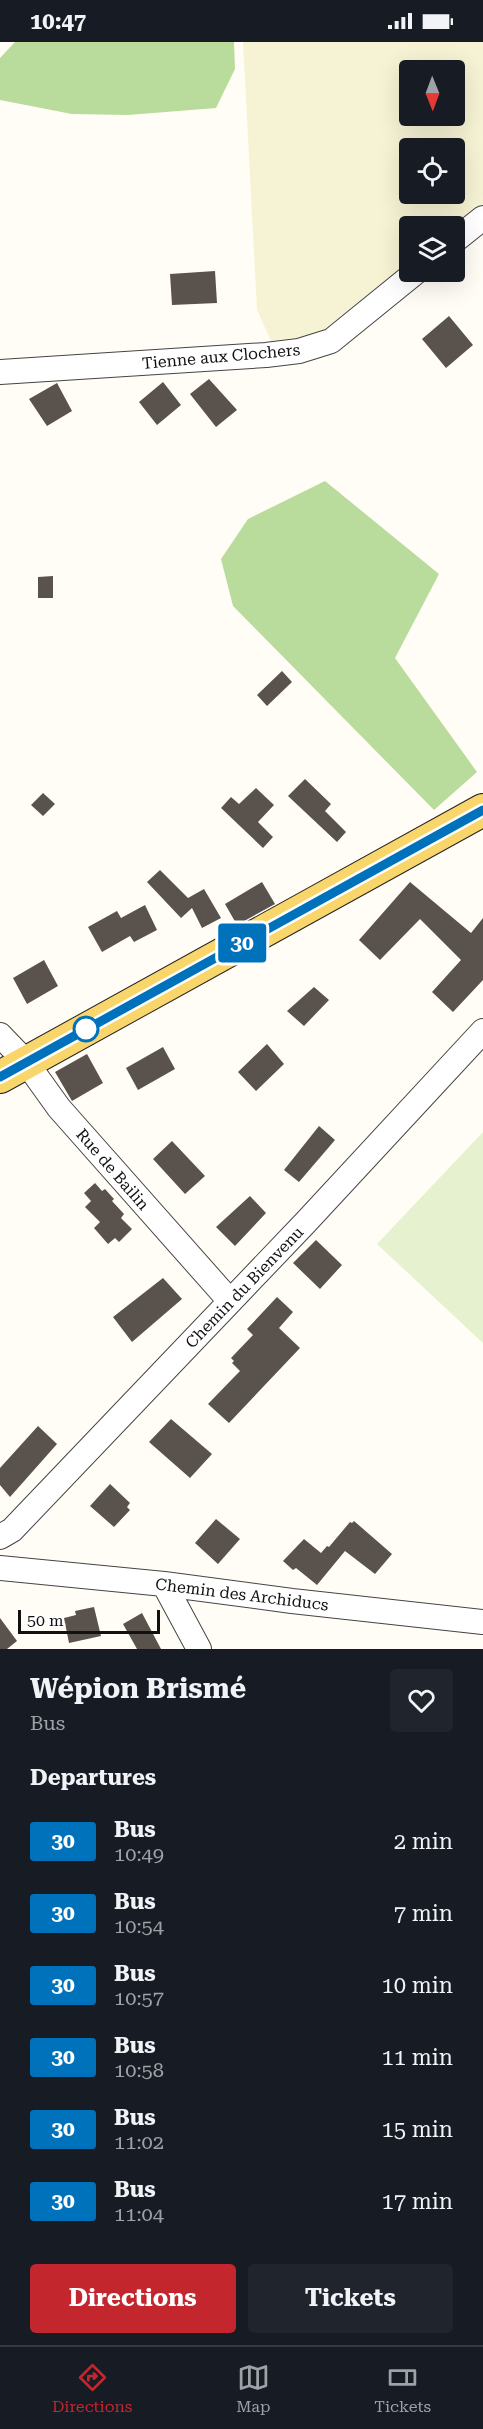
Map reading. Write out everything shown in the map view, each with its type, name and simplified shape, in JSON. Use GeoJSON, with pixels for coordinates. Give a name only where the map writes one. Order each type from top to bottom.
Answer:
{"type":"FeatureCollection","features":[{"type":"Feature","properties":{"kind":"main road"},"geometry":{"type":"LineString","coordinates":[[13,1070],[483,810]]}},
{"type":"Feature","properties":{"kind":"street"},"geometry":{"type":"LineString","coordinates":[[465,232],[483,218]]}},
{"type":"Feature","properties":{"kind":"street","name":"Tienne aux Clochers"},"geometry":{"type":"LineString","coordinates":[[0,372],[299,351],[331,341],[404,282]]}},
{"type":"Feature","properties":{"kind":"street","name":"Chemin du Bienvenu"},"geometry":{"type":"LineString","coordinates":[[0,1538],[12,1530],[229,1300],[306,1222],[483,1031]]}},
{"type":"Feature","properties":{"kind":"street","name":"Rue de Bailin"},"geometry":{"type":"LineString","coordinates":[[0,1035],[13,1070],[59,1108],[229,1300]]}},
{"type":"Feature","properties":{"kind":"street","name":"Chemin des Archiducs"},"geometry":{"type":"LineString","coordinates":[[0,1568],[164,1584],[483,1622]]}},
{"type":"Feature","properties":{"kind":"street"},"geometry":{"type":"LineString","coordinates":[[164,1584],[199,1649]]}},
{"type":"Feature","properties":{"kind":"shaded area"},"geometry":{"type":"Polygon","coordinates":[[[243,42],[483,42],[483,204],[465,218],[399,216],[399,270],[315,336],[271,341],[257,310],[243,42]]]}},
{"type":"Feature","properties":{"kind":"green space"},"geometry":{"type":"Polygon","coordinates":[[[15,42],[234,42],[235,69],[216,108],[128,115],[72,114],[0,100],[0,58],[15,42]]]}},
{"type":"Feature","properties":{"kind":"green space"},"geometry":{"type":"Polygon","coordinates":[[[325,481],[439,574],[395,658],[477,772],[434,810],[233,606],[221,559],[248,519],[325,481]]]}},
{"type":"Feature","properties":{"kind":"green space"},"geometry":{"type":"Polygon","coordinates":[[[483,1132],[483,1343],[377,1244],[483,1132]]]}},
{"type":"Feature","properties":{"kind":"building"},"geometry":{"type":"Polygon","coordinates":[[[215,271],[217,303],[172,305],[170,274],[215,271]]]}},
{"type":"Feature","properties":{"kind":"building"},"geometry":{"type":"Polygon","coordinates":[[[449,316],[473,345],[446,368],[422,339],[449,316]]]}},
{"type":"Feature","properties":{"kind":"building"},"geometry":{"type":"Polygon","coordinates":[[[209,379],[237,410],[216,427],[190,394],[209,379]]]}},
{"type":"Feature","properties":{"kind":"building"},"geometry":{"type":"Polygon","coordinates":[[[163,382],[181,405],[157,425],[139,402],[163,382]]]}},
{"type":"Feature","properties":{"kind":"building"},"geometry":{"type":"Polygon","coordinates":[[[57,383],[72,411],[47,426],[29,399],[57,383]]]}},
{"type":"Feature","properties":{"kind":"building"},"geometry":{"type":"Polygon","coordinates":[[[53,576],[53,598],[38,598],[38,577],[53,576]]]}},
{"type":"Feature","properties":{"kind":"building"},"geometry":{"type":"Polygon","coordinates":[[[282,671],[292,682],[267,706],[257,695],[282,671]]]}},
{"type":"Feature","properties":{"kind":"building"},"geometry":{"type":"Polygon","coordinates":[[[305,779],[331,804],[325,811],[346,832],[337,842],[288,796],[305,779]]]}},
{"type":"Feature","properties":{"kind":"building"},"geometry":{"type":"Polygon","coordinates":[[[256,788],[274,805],[258,822],[273,837],[263,848],[221,808],[231,797],[239,804],[256,788]]]}},
{"type":"Feature","properties":{"kind":"building"},"geometry":{"type":"Polygon","coordinates":[[[43,793],[55,804],[43,816],[31,805],[43,793]]]}},
{"type":"Feature","properties":{"kind":"building"},"geometry":{"type":"Polygon","coordinates":[[[160,870],[188,898],[204,889],[221,918],[202,928],[192,908],[181,918],[147,882],[160,870]]]}},
{"type":"Feature","properties":{"kind":"building"},"geometry":{"type":"Polygon","coordinates":[[[262,882],[275,904],[237,925],[225,904],[262,882]]]}},
{"type":"Feature","properties":{"kind":"building"},"geometry":{"type":"Polygon","coordinates":[[[410,882],[471,933],[483,918],[483,980],[453,1012],[432,992],[461,960],[420,919],[380,960],[359,940],[410,882]]]}},
{"type":"Feature","properties":{"kind":"building"},"geometry":{"type":"Polygon","coordinates":[[[145,905],[157,930],[134,942],[130,936],[102,952],[88,927],[117,911],[121,918],[145,905]]]}},
{"type":"Feature","properties":{"kind":"building"},"geometry":{"type":"Polygon","coordinates":[[[44,960],[58,986],[27,1004],[13,978],[44,960]]]}},
{"type":"Feature","properties":{"kind":"building"},"geometry":{"type":"Polygon","coordinates":[[[314,987],[329,1000],[304,1026],[287,1011],[314,987]]]}},
{"type":"Feature","properties":{"kind":"building"},"geometry":{"type":"Polygon","coordinates":[[[267,1044],[284,1064],[256,1091],[238,1072],[267,1044]]]}},
{"type":"Feature","properties":{"kind":"building"},"geometry":{"type":"Polygon","coordinates":[[[163,1047],[175,1069],[138,1090],[126,1068],[163,1047]]]}},
{"type":"Feature","properties":{"kind":"building"},"geometry":{"type":"Polygon","coordinates":[[[87,1054],[103,1083],[72,1101],[55,1072],[87,1054]]]}},
{"type":"Feature","properties":{"kind":"building"},"geometry":{"type":"Polygon","coordinates":[[[319,1126],[335,1140],[299,1182],[284,1170],[319,1126]]]}},
{"type":"Feature","properties":{"kind":"building"},"geometry":{"type":"Polygon","coordinates":[[[172,1141],[205,1176],[185,1194],[153,1159],[172,1141]]]}},
{"type":"Feature","properties":{"kind":"building"},"geometry":{"type":"Polygon","coordinates":[[[95,1183],[102,1191],[105,1189],[114,1199],[112,1201],[124,1214],[121,1218],[132,1229],[119,1242],[115,1238],[108,1244],[94,1228],[100,1222],[85,1207],[91,1201],[84,1193],[95,1183]]]}},
{"type":"Feature","properties":{"kind":"building"},"geometry":{"type":"Polygon","coordinates":[[[250,1196],[266,1213],[235,1246],[216,1227],[250,1196]]]}},
{"type":"Feature","properties":{"kind":"building"},"geometry":{"type":"Polygon","coordinates":[[[316,1240],[342,1265],[320,1289],[293,1263],[316,1240]]]}},
{"type":"Feature","properties":{"kind":"building"},"geometry":{"type":"Polygon","coordinates":[[[163,1278],[182,1299],[132,1342],[113,1317],[163,1278]]]}},
{"type":"Feature","properties":{"kind":"building"},"geometry":{"type":"Polygon","coordinates":[[[277,1297],[293,1312],[279,1328],[300,1348],[229,1423],[208,1404],[240,1371],[232,1363],[234,1361],[231,1358],[253,1335],[247,1329],[277,1297]]]}},
{"type":"Feature","properties":{"kind":"building"},"geometry":{"type":"Polygon","coordinates":[[[171,1419],[212,1454],[190,1478],[149,1442],[171,1419]]]}},
{"type":"Feature","properties":{"kind":"building"},"geometry":{"type":"Polygon","coordinates":[[[38,1426],[57,1444],[10,1497],[0,1485],[0,1468],[38,1426]]]}},
{"type":"Feature","properties":{"kind":"building"},"geometry":{"type":"Polygon","coordinates":[[[110,1484],[130,1503],[127,1507],[130,1510],[114,1527],[90,1506],[110,1484]]]}},
{"type":"Feature","properties":{"kind":"building"},"geometry":{"type":"Polygon","coordinates":[[[216,1519],[240,1539],[218,1564],[195,1543],[216,1519]]]}},
{"type":"Feature","properties":{"kind":"building"},"geometry":{"type":"Polygon","coordinates":[[[354,1521],[392,1554],[375,1574],[345,1551],[317,1585],[283,1561],[304,1539],[321,1553],[350,1522],[354,1521]]]}},
{"type":"Feature","properties":{"kind":"building"},"geometry":{"type":"Polygon","coordinates":[[[94,1607],[101,1636],[69,1643],[64,1618],[76,1615],[75,1611],[94,1607]]]}},
{"type":"Feature","properties":{"kind":"building"},"geometry":{"type":"Polygon","coordinates":[[[142,1613],[161,1649],[137,1649],[123,1624],[142,1613]]]}},
{"type":"Feature","properties":{"kind":"building"},"geometry":{"type":"Polygon","coordinates":[[[0,1618],[17,1641],[7,1649],[0,1649],[0,1618]]]}},
{"type":"Feature","properties":{"kind":"bus line","name":"30"},"geometry":{"type":"LineString","coordinates":[[0,1077],[483,810]]}}]}
